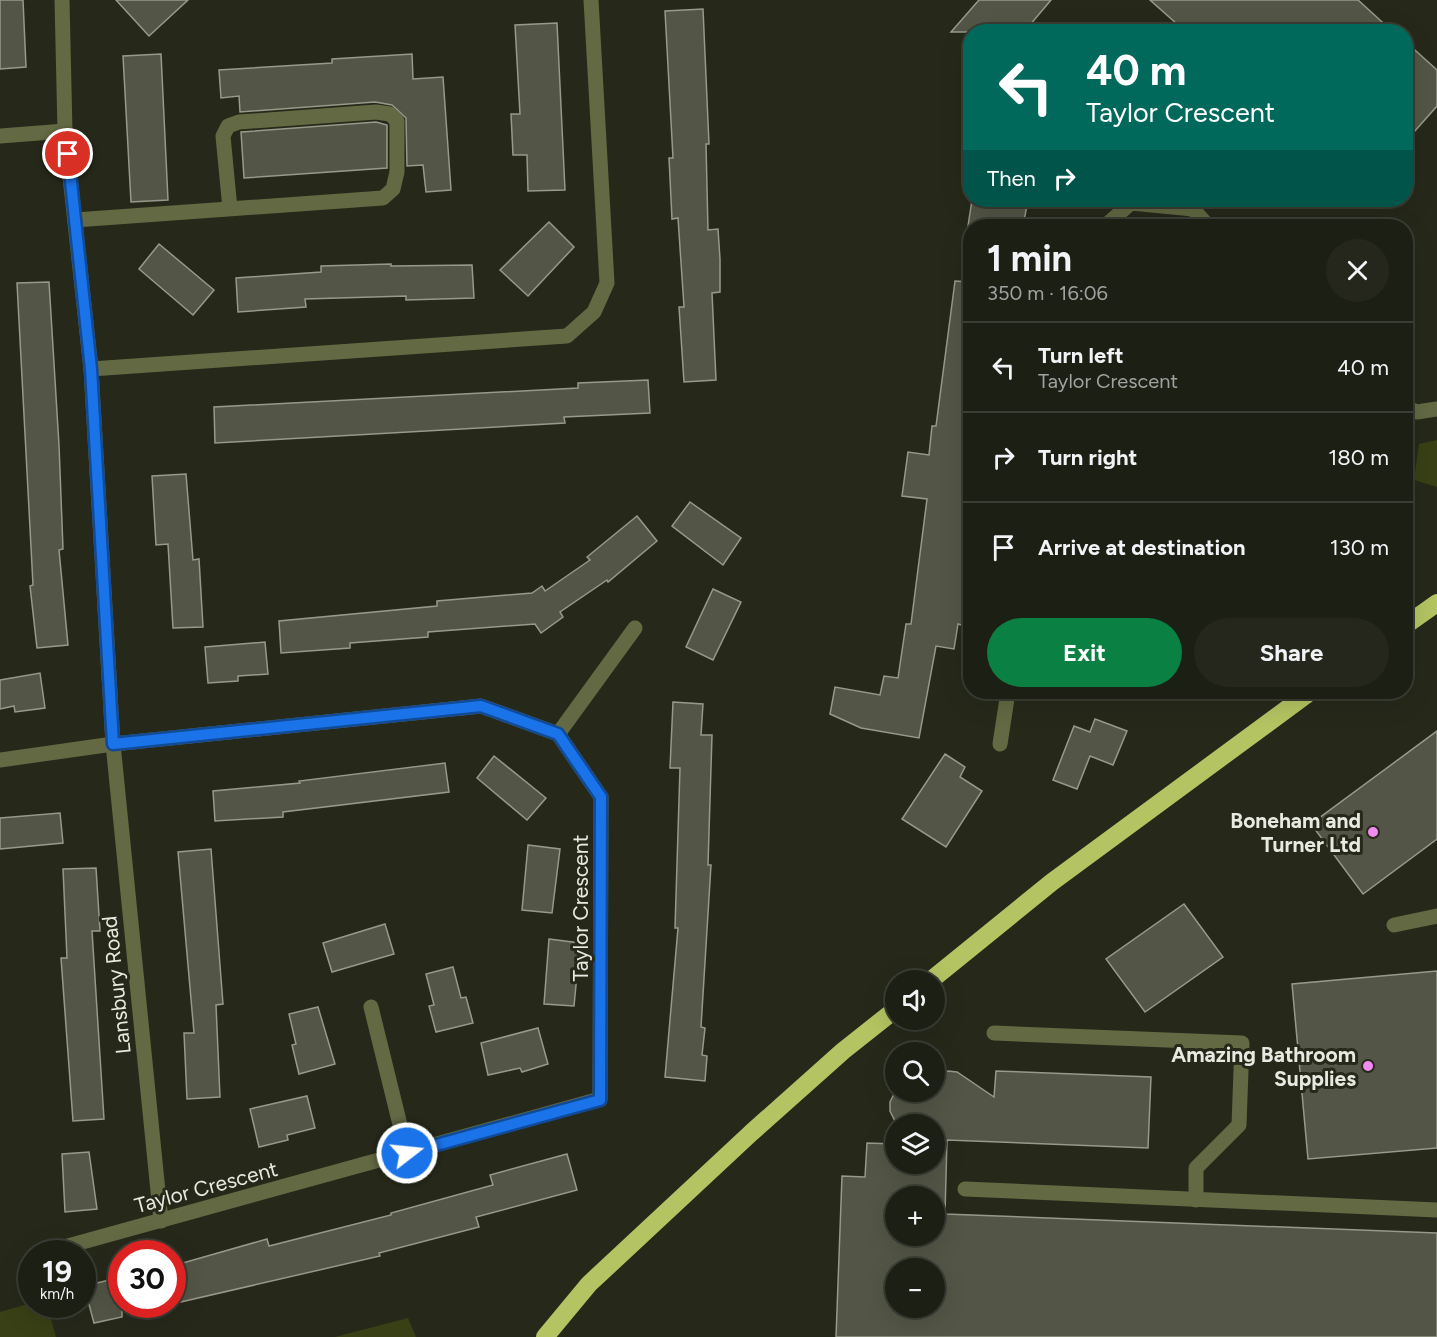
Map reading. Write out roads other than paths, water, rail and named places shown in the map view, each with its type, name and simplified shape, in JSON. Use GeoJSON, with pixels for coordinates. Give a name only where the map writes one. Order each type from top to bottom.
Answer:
{"type":"FeatureCollection","features":[{"type":"Feature","properties":{"kind":"highway"},"geometry":{"type":"LineString","coordinates":[[1413,620],[1437,603]]}},
{"type":"Feature","properties":{"kind":"highway"},"geometry":{"type":"LineString","coordinates":[[944,970],[1052,882],[1300,699]]}},
{"type":"Feature","properties":{"kind":"highway"},"geometry":{"type":"LineString","coordinates":[[545,1337],[589,1284],[751,1133],[843,1051],[885,1018]]}},
{"type":"Feature","properties":{"kind":"street","name":"Lansbury Road"},"geometry":{"type":"LineString","coordinates":[[62,0],[65,132],[91,369],[113,744],[161,1221]]}},
{"type":"Feature","properties":{"kind":"street"},"geometry":{"type":"LineString","coordinates":[[91,369],[567,336],[594,312],[607,283],[591,0]]}},
{"type":"Feature","properties":{"kind":"street"},"geometry":{"type":"LineString","coordinates":[[75,220],[230,209],[382,198],[393,189],[397,172],[397,121],[390,114],[376,112],[239,122],[228,126],[223,136],[230,209]]}},
{"type":"Feature","properties":{"kind":"street"},"geometry":{"type":"LineString","coordinates":[[0,136],[65,132]]}},
{"type":"Feature","properties":{"kind":"street"},"geometry":{"type":"LineString","coordinates":[[1113,219],[1126,207]]}},
{"type":"Feature","properties":{"kind":"street"},"geometry":{"type":"LineString","coordinates":[[1172,207],[1193,209],[1202,219]]}},
{"type":"Feature","properties":{"kind":"street"},"geometry":{"type":"LineString","coordinates":[[1413,410],[1417,412],[1437,409]]}},
{"type":"Feature","properties":{"kind":"street"},"geometry":{"type":"LineString","coordinates":[[0,760],[113,744],[481,706],[558,734],[635,628]]}},
{"type":"Feature","properties":{"kind":"street"},"geometry":{"type":"LineString","coordinates":[[1000,744],[1007,699]]}},
{"type":"Feature","properties":{"kind":"street","name":"Taylor Crescent"},"geometry":{"type":"LineString","coordinates":[[90,1240],[600,1100],[601,797],[558,734]]}},
{"type":"Feature","properties":{"kind":"street"},"geometry":{"type":"LineString","coordinates":[[1394,925],[1437,916]]}},
{"type":"Feature","properties":{"kind":"street"},"geometry":{"type":"LineString","coordinates":[[371,1007],[407,1153]]}},
{"type":"Feature","properties":{"kind":"street"},"geometry":{"type":"LineString","coordinates":[[994,1033],[1242,1043],[1239,1125],[1196,1168],[1196,1200]]}},
{"type":"Feature","properties":{"kind":"street"},"geometry":{"type":"LineString","coordinates":[[965,1189],[1437,1210]]}},
{"type":"Feature","properties":{"kind":"place","name":"Boneham and Turner Ltd"},"geometry":{"type":"Point","coordinates":[1373,832]}},
{"type":"Feature","properties":{"kind":"place","name":"Amazing Bathroom Supplies"},"geometry":{"type":"Point","coordinates":[1368,1066]}}]}
